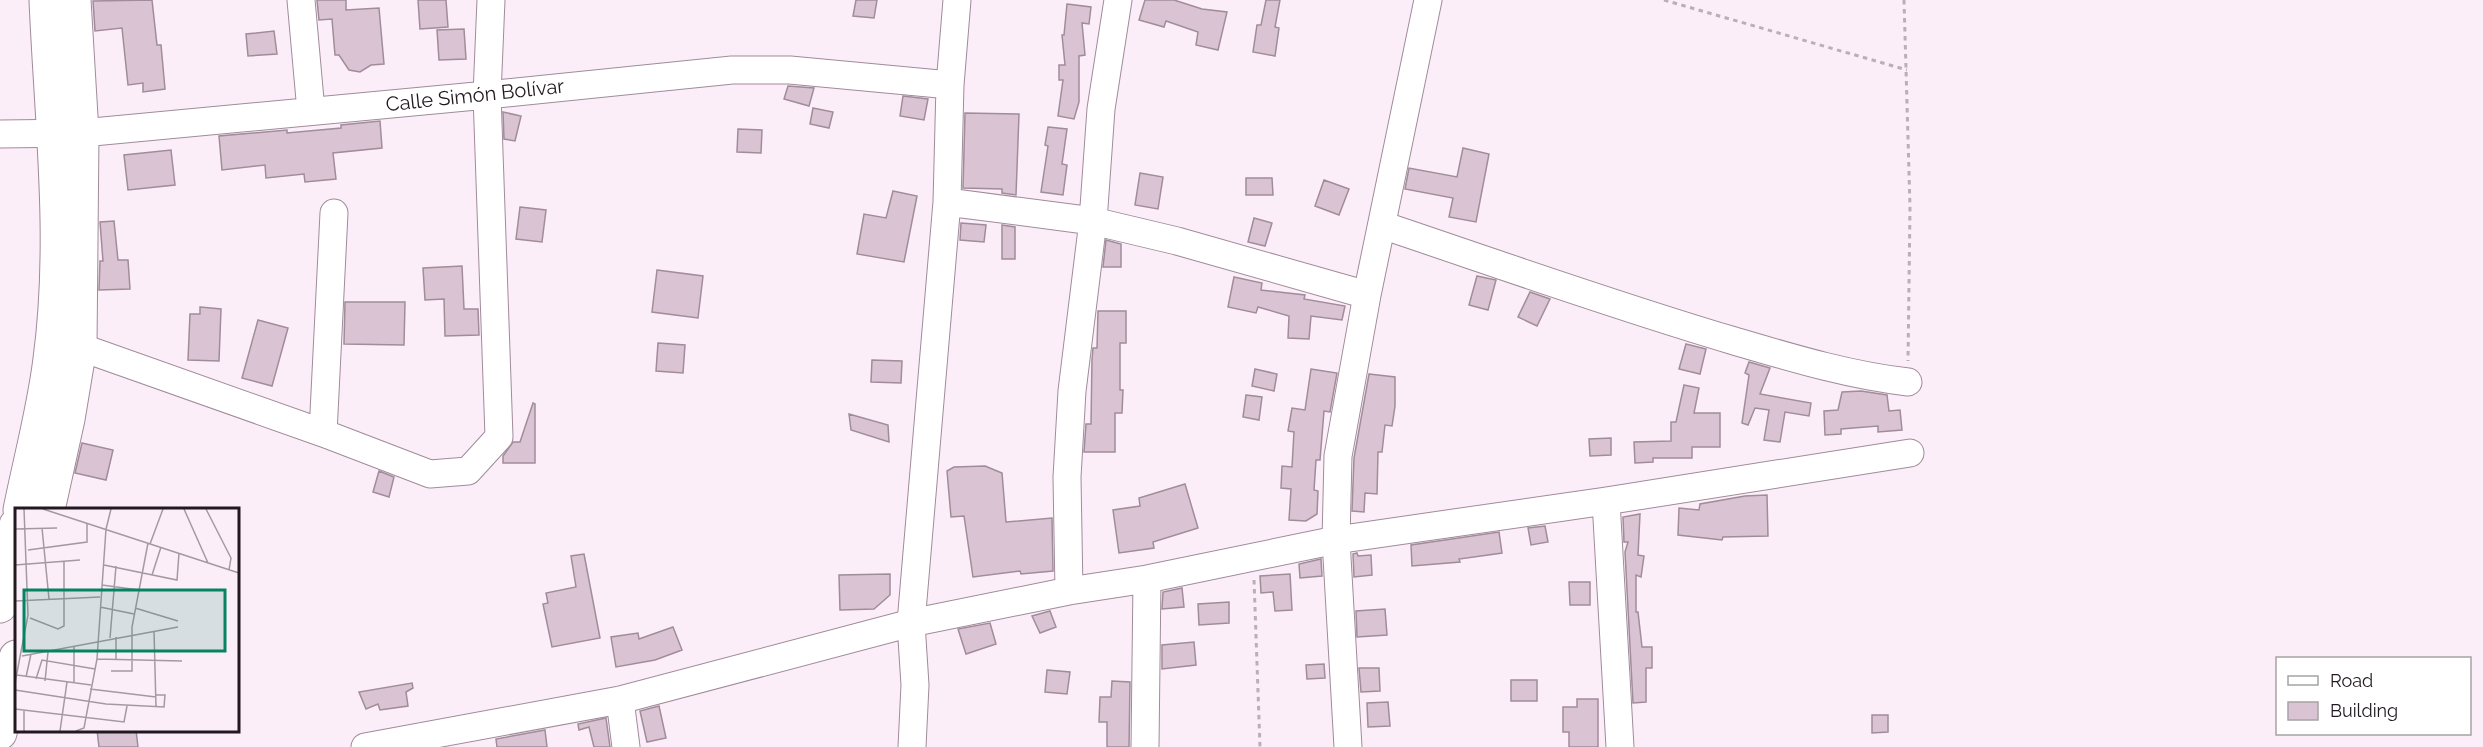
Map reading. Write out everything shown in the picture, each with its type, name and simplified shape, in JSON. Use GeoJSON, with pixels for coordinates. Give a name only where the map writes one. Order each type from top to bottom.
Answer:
{"type":"FeatureCollection","features":[{"type":"Feature","properties":{"kind":"main road"},"geometry":{"type":"LineString","coordinates":[[46,0],[67,134],[80,347],[68,419],[48,508]]}},
{"type":"Feature","properties":{"kind":"main road"},"geometry":{"type":"LineString","coordinates":[[20,508],[50,360],[53,332],[74,0]]}},
{"type":"Feature","properties":{"kind":"main road"},"geometry":{"type":"LineString","coordinates":[[0,606],[15,530]]}},
{"type":"Feature","properties":{"kind":"main road"},"geometry":{"type":"LineString","coordinates":[[0,733],[15,662]]}},
{"type":"Feature","properties":{"kind":"street"},"geometry":{"type":"LineString","coordinates":[[301,0],[311,111]]}},
{"type":"Feature","properties":{"kind":"street"},"geometry":{"type":"LineString","coordinates":[[80,347],[323,433],[430,474],[468,471],[499,437],[487,95],[491,0]]}},
{"type":"Feature","properties":{"kind":"street"},"geometry":{"type":"LineString","coordinates":[[912,747],[915,686],[911,623],[947,202],[950,85],[957,0]]}},
{"type":"Feature","properties":{"kind":"street"},"geometry":{"type":"LineString","coordinates":[[1069,591],[1067,477],[1072,390],[1093,220],[1101,109],[1119,0]]}},
{"type":"Feature","properties":{"kind":"street"},"geometry":{"type":"LineString","coordinates":[[1348,747],[1336,540],[1338,456],[1367,295],[1428,0]]}},
{"type":"Feature","properties":{"kind":"street","name":"Calle Simón Bolívar"},"geometry":{"type":"LineString","coordinates":[[0,134],[67,134],[732,70],[790,70],[950,85]]}},
{"type":"Feature","properties":{"kind":"street"},"geometry":{"type":"LineString","coordinates":[[947,202],[1093,220],[1178,241],[1367,295]]}},
{"type":"Feature","properties":{"kind":"street"},"geometry":{"type":"LineString","coordinates":[[323,433],[334,213]]}},
{"type":"Feature","properties":{"kind":"street"},"geometry":{"type":"LineString","coordinates":[[1382,225],[1645,315],[1808,362],[1876,378],[1908,382]]}},
{"type":"Feature","properties":{"kind":"street"},"geometry":{"type":"LineString","coordinates":[[365,747],[620,700],[911,623],[1069,591],[1147,579],[1336,540],[1606,501],[1910,453]]}},
{"type":"Feature","properties":{"kind":"street"},"geometry":{"type":"LineString","coordinates":[[1606,501],[1620,747]]}},
{"type":"Feature","properties":{"kind":"street"},"geometry":{"type":"LineString","coordinates":[[1145,747],[1147,579]]}},
{"type":"Feature","properties":{"kind":"street"},"geometry":{"type":"LineString","coordinates":[[620,700],[626,747]]}},
{"type":"Feature","properties":{"kind":"path"},"geometry":{"type":"LineString","coordinates":[[1664,0],[1907,70]]}},
{"type":"Feature","properties":{"kind":"path"},"geometry":{"type":"LineString","coordinates":[[1905,0],[1910,207],[1908,382]]}},
{"type":"Feature","properties":{"kind":"path"},"geometry":{"type":"LineString","coordinates":[[1253,557],[1260,747]]}},
{"type":"Feature","properties":{"kind":"building"},"geometry":{"type":"Polygon","coordinates":[[[152,0],[157,45],[161,45],[165,89],[143,92],[143,83],[128,85],[122,28],[95,31],[93,1],[152,0]]]}},
{"type":"Feature","properties":{"kind":"building"},"geometry":{"type":"Polygon","coordinates":[[[317,0],[346,0],[346,10],[379,8],[384,64],[371,65],[360,72],[349,70],[339,55],[335,55],[332,19],[319,20],[317,0]]]}},
{"type":"Feature","properties":{"kind":"building"},"geometry":{"type":"Polygon","coordinates":[[[418,0],[446,0],[448,27],[420,29],[418,0]]]}},
{"type":"Feature","properties":{"kind":"building"},"geometry":{"type":"Polygon","coordinates":[[[856,0],[877,0],[874,18],[853,16],[856,0]]]}},
{"type":"Feature","properties":{"kind":"building"},"geometry":{"type":"Polygon","coordinates":[[[1145,0],[1174,0],[1202,9],[1227,12],[1218,50],[1196,45],[1198,32],[1166,21],[1164,27],[1139,20],[1145,0]]]}},
{"type":"Feature","properties":{"kind":"building"},"geometry":{"type":"Polygon","coordinates":[[[1266,0],[1280,0],[1275,27],[1279,28],[1275,56],[1253,52],[1257,25],[1261,25],[1266,0]]]}},
{"type":"Feature","properties":{"kind":"building"},"geometry":{"type":"Polygon","coordinates":[[[1067,4],[1091,7],[1089,24],[1082,23],[1085,55],[1079,56],[1079,102],[1074,119],[1058,116],[1063,80],[1059,80],[1059,65],[1065,65],[1062,35],[1064,35],[1067,4]]]}},
{"type":"Feature","properties":{"kind":"building"},"geometry":{"type":"Polygon","coordinates":[[[464,29],[466,59],[439,60],[437,30],[464,29]]]}},
{"type":"Feature","properties":{"kind":"building"},"geometry":{"type":"Polygon","coordinates":[[[274,31],[277,54],[248,56],[246,34],[274,31]]]}},
{"type":"Feature","properties":{"kind":"building"},"geometry":{"type":"Polygon","coordinates":[[[788,86],[814,88],[809,106],[784,99],[788,86]]]}},
{"type":"Feature","properties":{"kind":"building"},"geometry":{"type":"Polygon","coordinates":[[[903,96],[928,99],[924,120],[900,116],[903,96]]]}},
{"type":"Feature","properties":{"kind":"building"},"geometry":{"type":"Polygon","coordinates":[[[813,108],[833,112],[829,128],[810,124],[813,108]]]}},
{"type":"Feature","properties":{"kind":"building"},"geometry":{"type":"Polygon","coordinates":[[[503,112],[521,116],[515,141],[504,139],[503,112]]]}},
{"type":"Feature","properties":{"kind":"building"},"geometry":{"type":"Polygon","coordinates":[[[965,113],[1019,114],[1016,195],[1002,193],[1002,189],[963,188],[965,113]]]}},
{"type":"Feature","properties":{"kind":"building"},"geometry":{"type":"Polygon","coordinates":[[[380,121],[382,148],[333,153],[336,179],[305,182],[304,174],[266,178],[265,165],[222,170],[219,136],[341,128],[341,125],[380,121]]]}},
{"type":"Feature","properties":{"kind":"building"},"geometry":{"type":"Polygon","coordinates":[[[1048,127],[1067,129],[1062,164],[1067,165],[1063,195],[1041,192],[1048,146],[1045,145],[1048,127]]]}},
{"type":"Feature","properties":{"kind":"building"},"geometry":{"type":"Polygon","coordinates":[[[738,129],[762,130],[761,153],[737,152],[738,129]]]}},
{"type":"Feature","properties":{"kind":"building"},"geometry":{"type":"Polygon","coordinates":[[[1463,148],[1489,154],[1476,222],[1449,217],[1453,198],[1405,189],[1409,168],[1457,177],[1463,148]]]}},
{"type":"Feature","properties":{"kind":"building"},"geometry":{"type":"Polygon","coordinates":[[[171,150],[175,185],[128,190],[124,155],[171,150]]]}},
{"type":"Feature","properties":{"kind":"building"},"geometry":{"type":"Polygon","coordinates":[[[1140,173],[1163,177],[1158,209],[1135,205],[1140,173]]]}},
{"type":"Feature","properties":{"kind":"building"},"geometry":{"type":"Polygon","coordinates":[[[1246,178],[1272,178],[1273,195],[1246,195],[1246,178]]]}},
{"type":"Feature","properties":{"kind":"building"},"geometry":{"type":"Polygon","coordinates":[[[1324,180],[1349,189],[1339,215],[1315,206],[1324,180]]]}},
{"type":"Feature","properties":{"kind":"building"},"geometry":{"type":"Polygon","coordinates":[[[893,191],[917,196],[904,262],[857,254],[864,214],[886,218],[893,191]]]}},
{"type":"Feature","properties":{"kind":"building"},"geometry":{"type":"Polygon","coordinates":[[[520,207],[546,210],[542,242],[516,239],[520,207]]]}},
{"type":"Feature","properties":{"kind":"building"},"geometry":{"type":"Polygon","coordinates":[[[1254,218],[1272,223],[1265,246],[1248,242],[1254,218]]]}},
{"type":"Feature","properties":{"kind":"building"},"geometry":{"type":"Polygon","coordinates":[[[114,221],[118,260],[128,260],[130,289],[99,290],[100,261],[103,261],[100,222],[114,221]]]}},
{"type":"Feature","properties":{"kind":"building"},"geometry":{"type":"Polygon","coordinates":[[[961,223],[986,225],[984,242],[960,240],[961,223]]]}},
{"type":"Feature","properties":{"kind":"building"},"geometry":{"type":"Polygon","coordinates":[[[1002,225],[1015,227],[1015,259],[1002,259],[1002,225]]]}},
{"type":"Feature","properties":{"kind":"building"},"geometry":{"type":"Polygon","coordinates":[[[1106,240],[1121,244],[1121,267],[1103,267],[1106,240]]]}},
{"type":"Feature","properties":{"kind":"building"},"geometry":{"type":"Polygon","coordinates":[[[462,266],[464,309],[478,309],[479,335],[445,336],[444,299],[425,300],[423,268],[462,266]]]}},
{"type":"Feature","properties":{"kind":"building"},"geometry":{"type":"Polygon","coordinates":[[[657,270],[703,276],[698,318],[652,312],[657,270]]]}},
{"type":"Feature","properties":{"kind":"building"},"geometry":{"type":"Polygon","coordinates":[[[1477,276],[1496,280],[1488,310],[1469,305],[1477,276]]]}},
{"type":"Feature","properties":{"kind":"building"},"geometry":{"type":"Polygon","coordinates":[[[1234,277],[1262,283],[1261,290],[1305,295],[1304,299],[1345,306],[1342,320],[1311,316],[1309,339],[1288,338],[1289,316],[1258,307],[1256,313],[1228,307],[1234,277]]]}},
{"type":"Feature","properties":{"kind":"building"},"geometry":{"type":"Polygon","coordinates":[[[1530,292],[1550,299],[1537,326],[1518,317],[1530,292]]]}},
{"type":"Feature","properties":{"kind":"building"},"geometry":{"type":"Polygon","coordinates":[[[345,302],[405,302],[404,345],[344,344],[345,302]]]}},
{"type":"Feature","properties":{"kind":"building"},"geometry":{"type":"Polygon","coordinates":[[[200,307],[221,309],[219,361],[188,360],[190,314],[200,314],[200,307]]]}},
{"type":"Feature","properties":{"kind":"building"},"geometry":{"type":"Polygon","coordinates":[[[1098,311],[1126,311],[1126,343],[1120,343],[1122,413],[1115,413],[1115,452],[1084,452],[1086,424],[1091,424],[1092,360],[1093,348],[1097,348],[1098,311]]]}},
{"type":"Feature","properties":{"kind":"building"},"geometry":{"type":"Polygon","coordinates":[[[258,320],[288,328],[272,386],[242,378],[258,320]]]}},
{"type":"Feature","properties":{"kind":"building"},"geometry":{"type":"Polygon","coordinates":[[[658,343],[685,345],[683,373],[656,371],[658,343]]]}},
{"type":"Feature","properties":{"kind":"building"},"geometry":{"type":"Polygon","coordinates":[[[1686,344],[1706,349],[1700,374],[1679,369],[1686,344]]]}},
{"type":"Feature","properties":{"kind":"building"},"geometry":{"type":"Polygon","coordinates":[[[872,360],[902,361],[901,383],[871,382],[872,360]]]}},
{"type":"Feature","properties":{"kind":"building"},"geometry":{"type":"Polygon","coordinates":[[[1749,362],[1770,368],[1760,394],[1811,403],[1809,416],[1785,412],[1780,442],[1764,440],[1769,410],[1755,408],[1748,425],[1742,423],[1749,375],[1745,373],[1749,362]]]}},
{"type":"Feature","properties":{"kind":"building"},"geometry":{"type":"Polygon","coordinates":[[[1255,369],[1277,374],[1274,391],[1252,386],[1255,369]]]}},
{"type":"Feature","properties":{"kind":"building"},"geometry":{"type":"Polygon","coordinates":[[[1311,369],[1337,373],[1330,412],[1324,411],[1320,460],[1316,460],[1314,490],[1318,491],[1317,514],[1306,521],[1289,520],[1291,489],[1281,488],[1282,466],[1292,467],[1294,432],[1288,431],[1292,408],[1305,410],[1311,369]]]}},
{"type":"Feature","properties":{"kind":"building"},"geometry":{"type":"Polygon","coordinates":[[[1369,374],[1395,377],[1395,406],[1392,426],[1385,425],[1382,452],[1378,452],[1377,494],[1365,493],[1364,512],[1352,511],[1354,458],[1369,374]]]}},
{"type":"Feature","properties":{"kind":"building"},"geometry":{"type":"Polygon","coordinates":[[[1684,385],[1699,388],[1694,413],[1720,413],[1720,447],[1692,447],[1692,458],[1653,458],[1653,462],[1635,463],[1634,442],[1671,441],[1671,422],[1676,422],[1684,385]]]}},
{"type":"Feature","properties":{"kind":"building"},"geometry":{"type":"Polygon","coordinates":[[[1861,391],[1887,395],[1889,411],[1900,410],[1902,430],[1878,432],[1878,426],[1841,429],[1841,434],[1825,435],[1824,411],[1838,410],[1842,392],[1861,391]]]}},
{"type":"Feature","properties":{"kind":"building"},"geometry":{"type":"Polygon","coordinates":[[[1246,395],[1262,397],[1259,420],[1243,417],[1246,395]]]}},
{"type":"Feature","properties":{"kind":"building"},"geometry":{"type":"Polygon","coordinates":[[[533,403],[535,404],[535,463],[503,463],[503,456],[513,442],[520,442],[533,403]]]}},
{"type":"Feature","properties":{"kind":"building"},"geometry":{"type":"Polygon","coordinates":[[[849,414],[888,425],[889,442],[851,430],[849,414]]]}},
{"type":"Feature","properties":{"kind":"building"},"geometry":{"type":"Polygon","coordinates":[[[1611,438],[1611,455],[1590,456],[1589,439],[1611,438]]]}},
{"type":"Feature","properties":{"kind":"building"},"geometry":{"type":"Polygon","coordinates":[[[82,443],[113,450],[106,480],[75,473],[82,443]]]}},
{"type":"Feature","properties":{"kind":"building"},"geometry":{"type":"Polygon","coordinates":[[[985,466],[1002,473],[1006,522],[1052,518],[1053,571],[1021,574],[1020,571],[973,577],[964,516],[951,517],[947,471],[954,467],[985,466]]]}},
{"type":"Feature","properties":{"kind":"building"},"geometry":{"type":"Polygon","coordinates":[[[379,471],[394,477],[389,497],[373,492],[379,471]]]}},
{"type":"Feature","properties":{"kind":"building"},"geometry":{"type":"Polygon","coordinates":[[[1185,484],[1198,528],[1153,542],[1154,548],[1119,553],[1113,510],[1140,506],[1139,498],[1185,484]]]}},
{"type":"Feature","properties":{"kind":"building"},"geometry":{"type":"Polygon","coordinates":[[[1767,495],[1768,536],[1723,537],[1722,540],[1678,535],[1679,508],[1699,510],[1700,504],[1745,496],[1767,495]]]}},
{"type":"Feature","properties":{"kind":"building"},"geometry":{"type":"Polygon","coordinates":[[[1640,514],[1638,555],[1644,556],[1641,577],[1636,575],[1636,612],[1638,612],[1642,647],[1652,647],[1652,668],[1646,668],[1646,702],[1633,703],[1625,552],[1628,542],[1624,542],[1623,517],[1640,514]]]}},
{"type":"Feature","properties":{"kind":"building"},"geometry":{"type":"Polygon","coordinates":[[[1545,526],[1548,542],[1531,545],[1528,528],[1545,526]]]}},
{"type":"Feature","properties":{"kind":"building"},"geometry":{"type":"Polygon","coordinates":[[[1499,532],[1502,553],[1459,559],[1460,562],[1412,566],[1411,545],[1499,532]]]}},
{"type":"Feature","properties":{"kind":"building"},"geometry":{"type":"Polygon","coordinates":[[[1357,553],[1358,556],[1371,555],[1372,575],[1354,577],[1353,554],[1357,553]]]}},
{"type":"Feature","properties":{"kind":"building"},"geometry":{"type":"Polygon","coordinates":[[[584,554],[600,638],[552,647],[543,604],[548,603],[546,593],[576,587],[571,556],[584,554]]]}},
{"type":"Feature","properties":{"kind":"building"},"geometry":{"type":"Polygon","coordinates":[[[1321,559],[1322,576],[1300,578],[1299,564],[1321,559]]]}},
{"type":"Feature","properties":{"kind":"building"},"geometry":{"type":"Polygon","coordinates":[[[890,574],[890,595],[874,609],[840,610],[839,575],[890,574]]]}},
{"type":"Feature","properties":{"kind":"building"},"geometry":{"type":"Polygon","coordinates":[[[1290,574],[1292,610],[1275,611],[1273,592],[1261,593],[1260,576],[1290,574]]]}},
{"type":"Feature","properties":{"kind":"building"},"geometry":{"type":"Polygon","coordinates":[[[1569,582],[1590,582],[1590,605],[1570,605],[1569,582]]]}},
{"type":"Feature","properties":{"kind":"building"},"geometry":{"type":"Polygon","coordinates":[[[1182,588],[1184,607],[1162,609],[1163,592],[1182,588]]]}},
{"type":"Feature","properties":{"kind":"building"},"geometry":{"type":"Polygon","coordinates":[[[1229,602],[1229,623],[1199,625],[1198,604],[1229,602]]]}},
{"type":"Feature","properties":{"kind":"building"},"geometry":{"type":"Polygon","coordinates":[[[1385,609],[1387,635],[1357,637],[1356,611],[1385,609]]]}},
{"type":"Feature","properties":{"kind":"building"},"geometry":{"type":"Polygon","coordinates":[[[1050,611],[1056,627],[1040,633],[1032,616],[1050,611]]]}},
{"type":"Feature","properties":{"kind":"building"},"geometry":{"type":"Polygon","coordinates":[[[990,623],[996,644],[966,654],[958,629],[990,623]]]}},
{"type":"Feature","properties":{"kind":"building"},"geometry":{"type":"Polygon","coordinates":[[[673,627],[682,650],[655,660],[616,667],[611,637],[638,633],[639,639],[673,627]]]}},
{"type":"Feature","properties":{"kind":"building"},"geometry":{"type":"Polygon","coordinates":[[[1194,642],[1196,665],[1162,669],[1162,645],[1194,642]]]}},
{"type":"Feature","properties":{"kind":"building"},"geometry":{"type":"Polygon","coordinates":[[[1324,664],[1325,678],[1307,679],[1306,665],[1324,664]]]}},
{"type":"Feature","properties":{"kind":"building"},"geometry":{"type":"Polygon","coordinates":[[[1359,668],[1379,668],[1380,691],[1361,692],[1359,668]]]}},
{"type":"Feature","properties":{"kind":"building"},"geometry":{"type":"Polygon","coordinates":[[[1047,670],[1070,672],[1067,694],[1045,692],[1047,670]]]}},
{"type":"Feature","properties":{"kind":"building"},"geometry":{"type":"Polygon","coordinates":[[[1511,680],[1537,680],[1537,701],[1511,701],[1511,680]]]}},
{"type":"Feature","properties":{"kind":"building"},"geometry":{"type":"Polygon","coordinates":[[[1112,681],[1130,682],[1129,747],[1107,747],[1107,722],[1099,722],[1100,697],[1111,697],[1112,681]]]}},
{"type":"Feature","properties":{"kind":"building"},"geometry":{"type":"Polygon","coordinates":[[[412,683],[413,688],[406,692],[408,706],[380,710],[378,704],[366,709],[359,692],[412,683]]]}},
{"type":"Feature","properties":{"kind":"building"},"geometry":{"type":"Polygon","coordinates":[[[1577,699],[1598,699],[1598,747],[1569,747],[1569,732],[1563,732],[1563,707],[1577,707],[1577,699]]]}},
{"type":"Feature","properties":{"kind":"building"},"geometry":{"type":"Polygon","coordinates":[[[1388,702],[1390,726],[1368,727],[1367,703],[1388,702]]]}},
{"type":"Feature","properties":{"kind":"building"},"geometry":{"type":"Polygon","coordinates":[[[659,706],[666,738],[647,742],[640,711],[659,706]]]}},
{"type":"Feature","properties":{"kind":"building"},"geometry":{"type":"Polygon","coordinates":[[[1872,715],[1888,715],[1888,732],[1872,733],[1872,715]]]}},
{"type":"Feature","properties":{"kind":"building"},"geometry":{"type":"Polygon","coordinates":[[[606,718],[610,747],[594,747],[589,727],[579,730],[578,724],[606,718]]]}},
{"type":"Feature","properties":{"kind":"building"},"geometry":{"type":"Polygon","coordinates":[[[545,730],[547,747],[497,747],[496,739],[545,730]]]}},
{"type":"Feature","properties":{"kind":"building"},"geometry":{"type":"Polygon","coordinates":[[[97,732],[136,732],[138,747],[99,747],[97,732]]]}}]}
